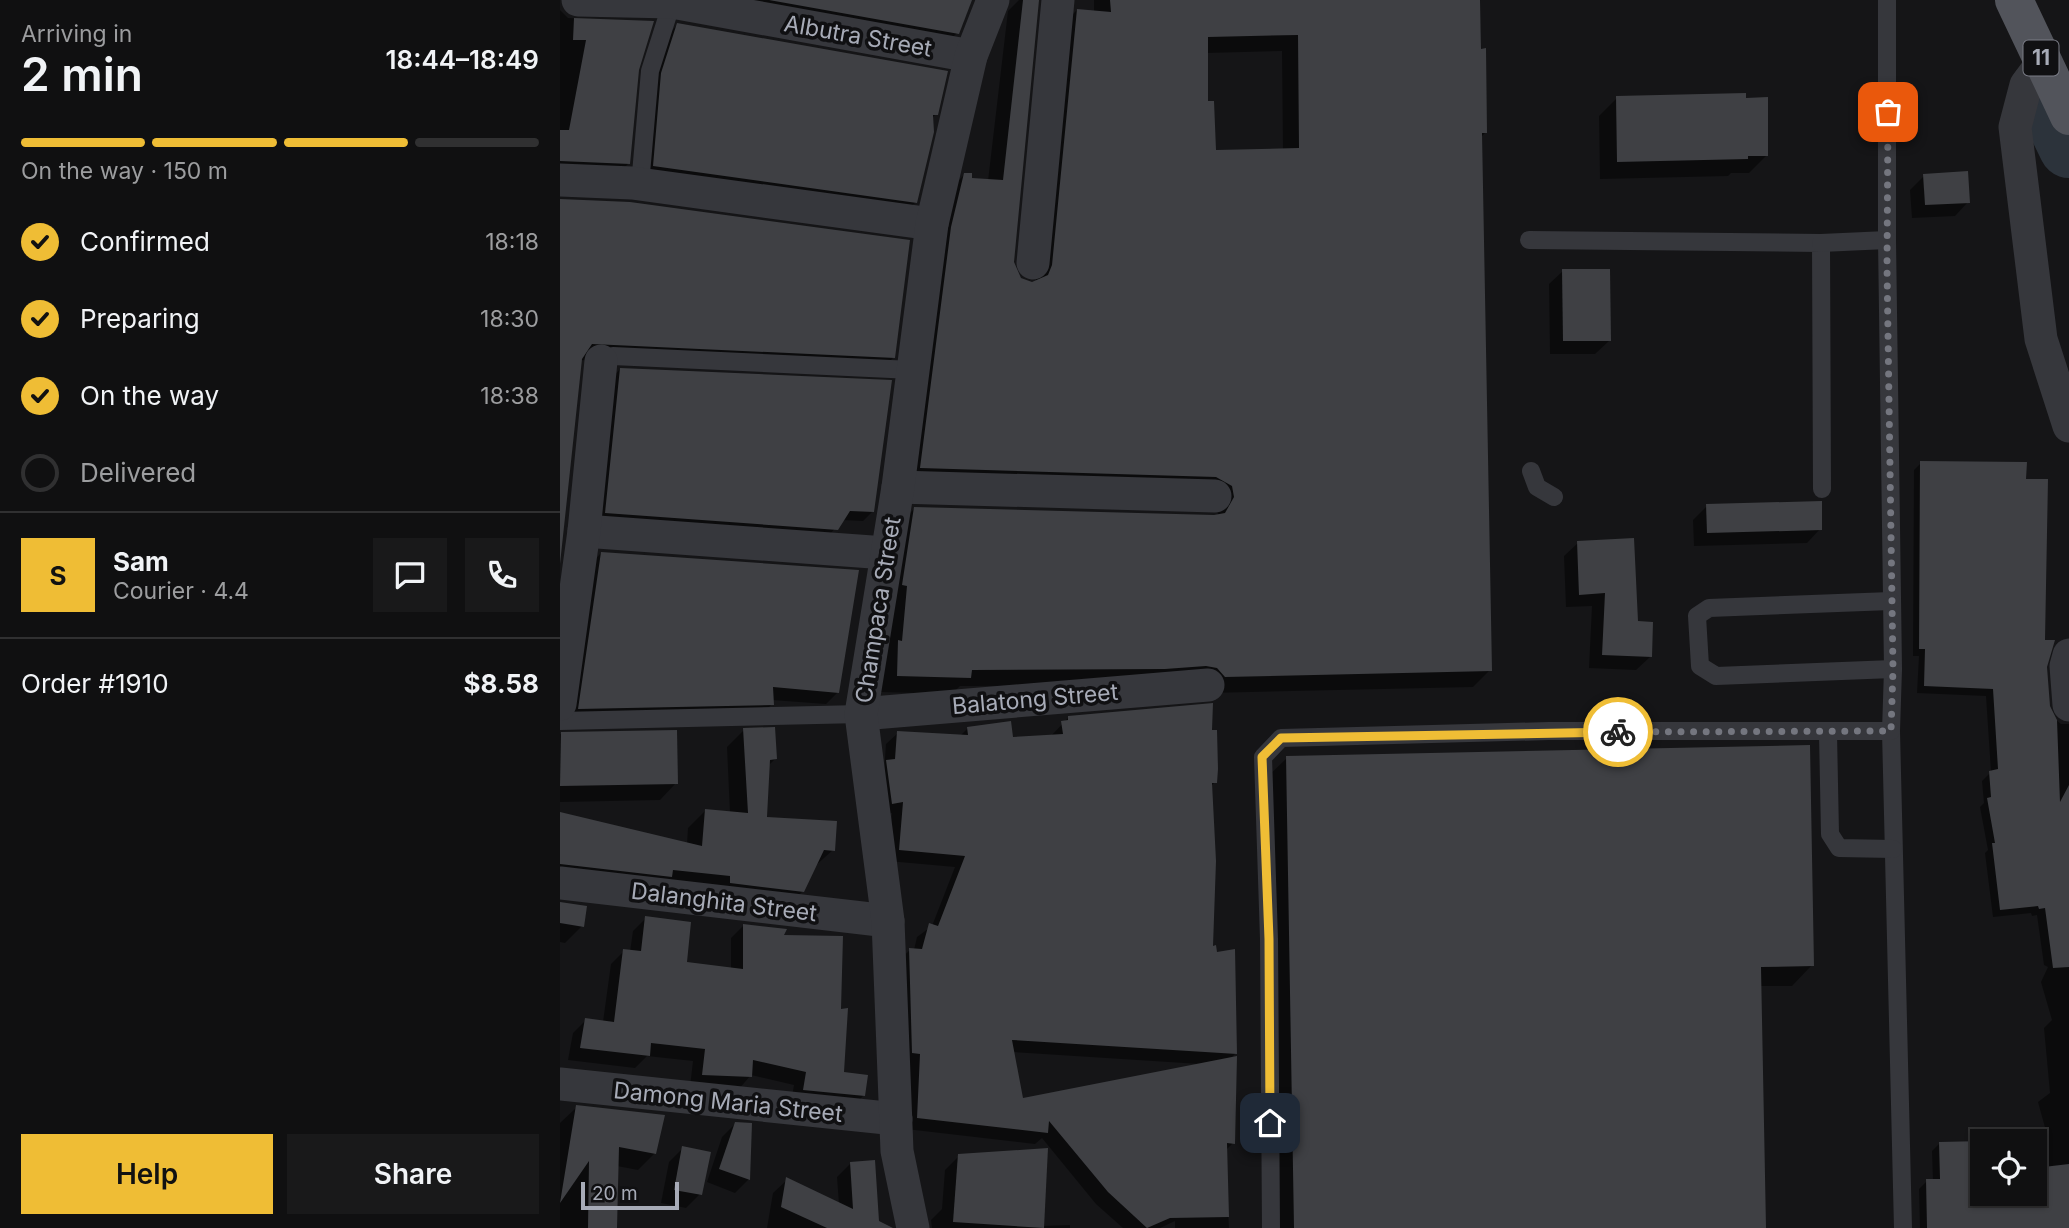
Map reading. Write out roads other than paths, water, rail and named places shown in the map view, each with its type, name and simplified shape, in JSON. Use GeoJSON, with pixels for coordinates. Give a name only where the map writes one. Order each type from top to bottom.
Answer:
{"type":"FeatureCollection","features":[{"type":"Feature","properties":{"kind":"main road","name":"11"},"geometry":{"type":"LineString","coordinates":[[2014,0],[2069,116]]}},
{"type":"Feature","properties":{"kind":"street","name":"Albutra Street"},"geometry":{"type":"LineString","coordinates":[[578,0],[672,2],[971,56]]}},
{"type":"Feature","properties":{"kind":"street","name":"Champaca Street"},"geometry":{"type":"LineString","coordinates":[[913,1228],[897,1151],[888,921],[861,714],[898,486],[932,224],[971,56],[993,0]]}},
{"type":"Feature","properties":{"kind":"street"},"geometry":{"type":"LineString","coordinates":[[1033,263],[1058,0]]}},
{"type":"Feature","properties":{"kind":"street"},"geometry":{"type":"LineString","coordinates":[[2043,62],[2026,85],[2015,127],[2041,339],[2069,426]]}},
{"type":"Feature","properties":{"kind":"street"},"geometry":{"type":"LineString","coordinates":[[560,180],[640,185],[932,224]]}},
{"type":"Feature","properties":{"kind":"street"},"geometry":{"type":"LineString","coordinates":[[560,704],[584,531],[601,361]]}},
{"type":"Feature","properties":{"kind":"street"},"geometry":{"type":"LineString","coordinates":[[898,486],[1214,496]]}},
{"type":"Feature","properties":{"kind":"street"},"geometry":{"type":"LineString","coordinates":[[584,531],[886,553]]}},
{"type":"Feature","properties":{"kind":"street"},"geometry":{"type":"LineString","coordinates":[[2069,655],[2066,666],[2069,705]]}},
{"type":"Feature","properties":{"kind":"street","name":"Balatong Street"},"geometry":{"type":"LineString","coordinates":[[861,714],[1208,685]]}},
{"type":"Feature","properties":{"kind":"street","name":"Dalanghita Street"},"geometry":{"type":"LineString","coordinates":[[560,883],[888,921]]}},
{"type":"Feature","properties":{"kind":"street","name":"Damong Maria Street"},"geometry":{"type":"LineString","coordinates":[[560,1084],[896,1119]]}},
{"type":"Feature","properties":{"kind":"lane"},"geometry":{"type":"LineString","coordinates":[[1888,1],[1887,240],[1893,669],[1891,731],[1903,1228]]}},
{"type":"Feature","properties":{"kind":"lane"},"geometry":{"type":"LineString","coordinates":[[640,185],[650,71],[672,2]]}},
{"type":"Feature","properties":{"kind":"lane"},"geometry":{"type":"LineString","coordinates":[[1530,240],[1821,243],[1887,240]]}},
{"type":"Feature","properties":{"kind":"lane"},"geometry":{"type":"LineString","coordinates":[[1821,243],[1822,489]]}},
{"type":"Feature","properties":{"kind":"lane"},"geometry":{"type":"LineString","coordinates":[[601,361],[613,356],[912,370]]}},
{"type":"Feature","properties":{"kind":"lane"},"geometry":{"type":"LineString","coordinates":[[1531,471],[1536,487],[1554,497]]}},
{"type":"Feature","properties":{"kind":"lane"},"geometry":{"type":"LineString","coordinates":[[1891,601],[1709,608],[1697,616],[1700,666],[1716,676],[1893,669]]}},
{"type":"Feature","properties":{"kind":"lane"},"geometry":{"type":"LineString","coordinates":[[560,721],[861,714]]}},
{"type":"Feature","properties":{"kind":"lane"},"geometry":{"type":"LineString","coordinates":[[1271,1228],[1269,939],[1262,757],[1271,746],[1281,738],[1549,731],[1891,731]]}},
{"type":"Feature","properties":{"kind":"lane"},"geometry":{"type":"LineString","coordinates":[[1828,733],[1830,834],[1833,842],[1839,848],[1893,849]]}},
{"type":"Feature","properties":{"kind":"waterway"},"geometry":{"type":"LineString","coordinates":[[2040,89],[2069,148]]}}]}
